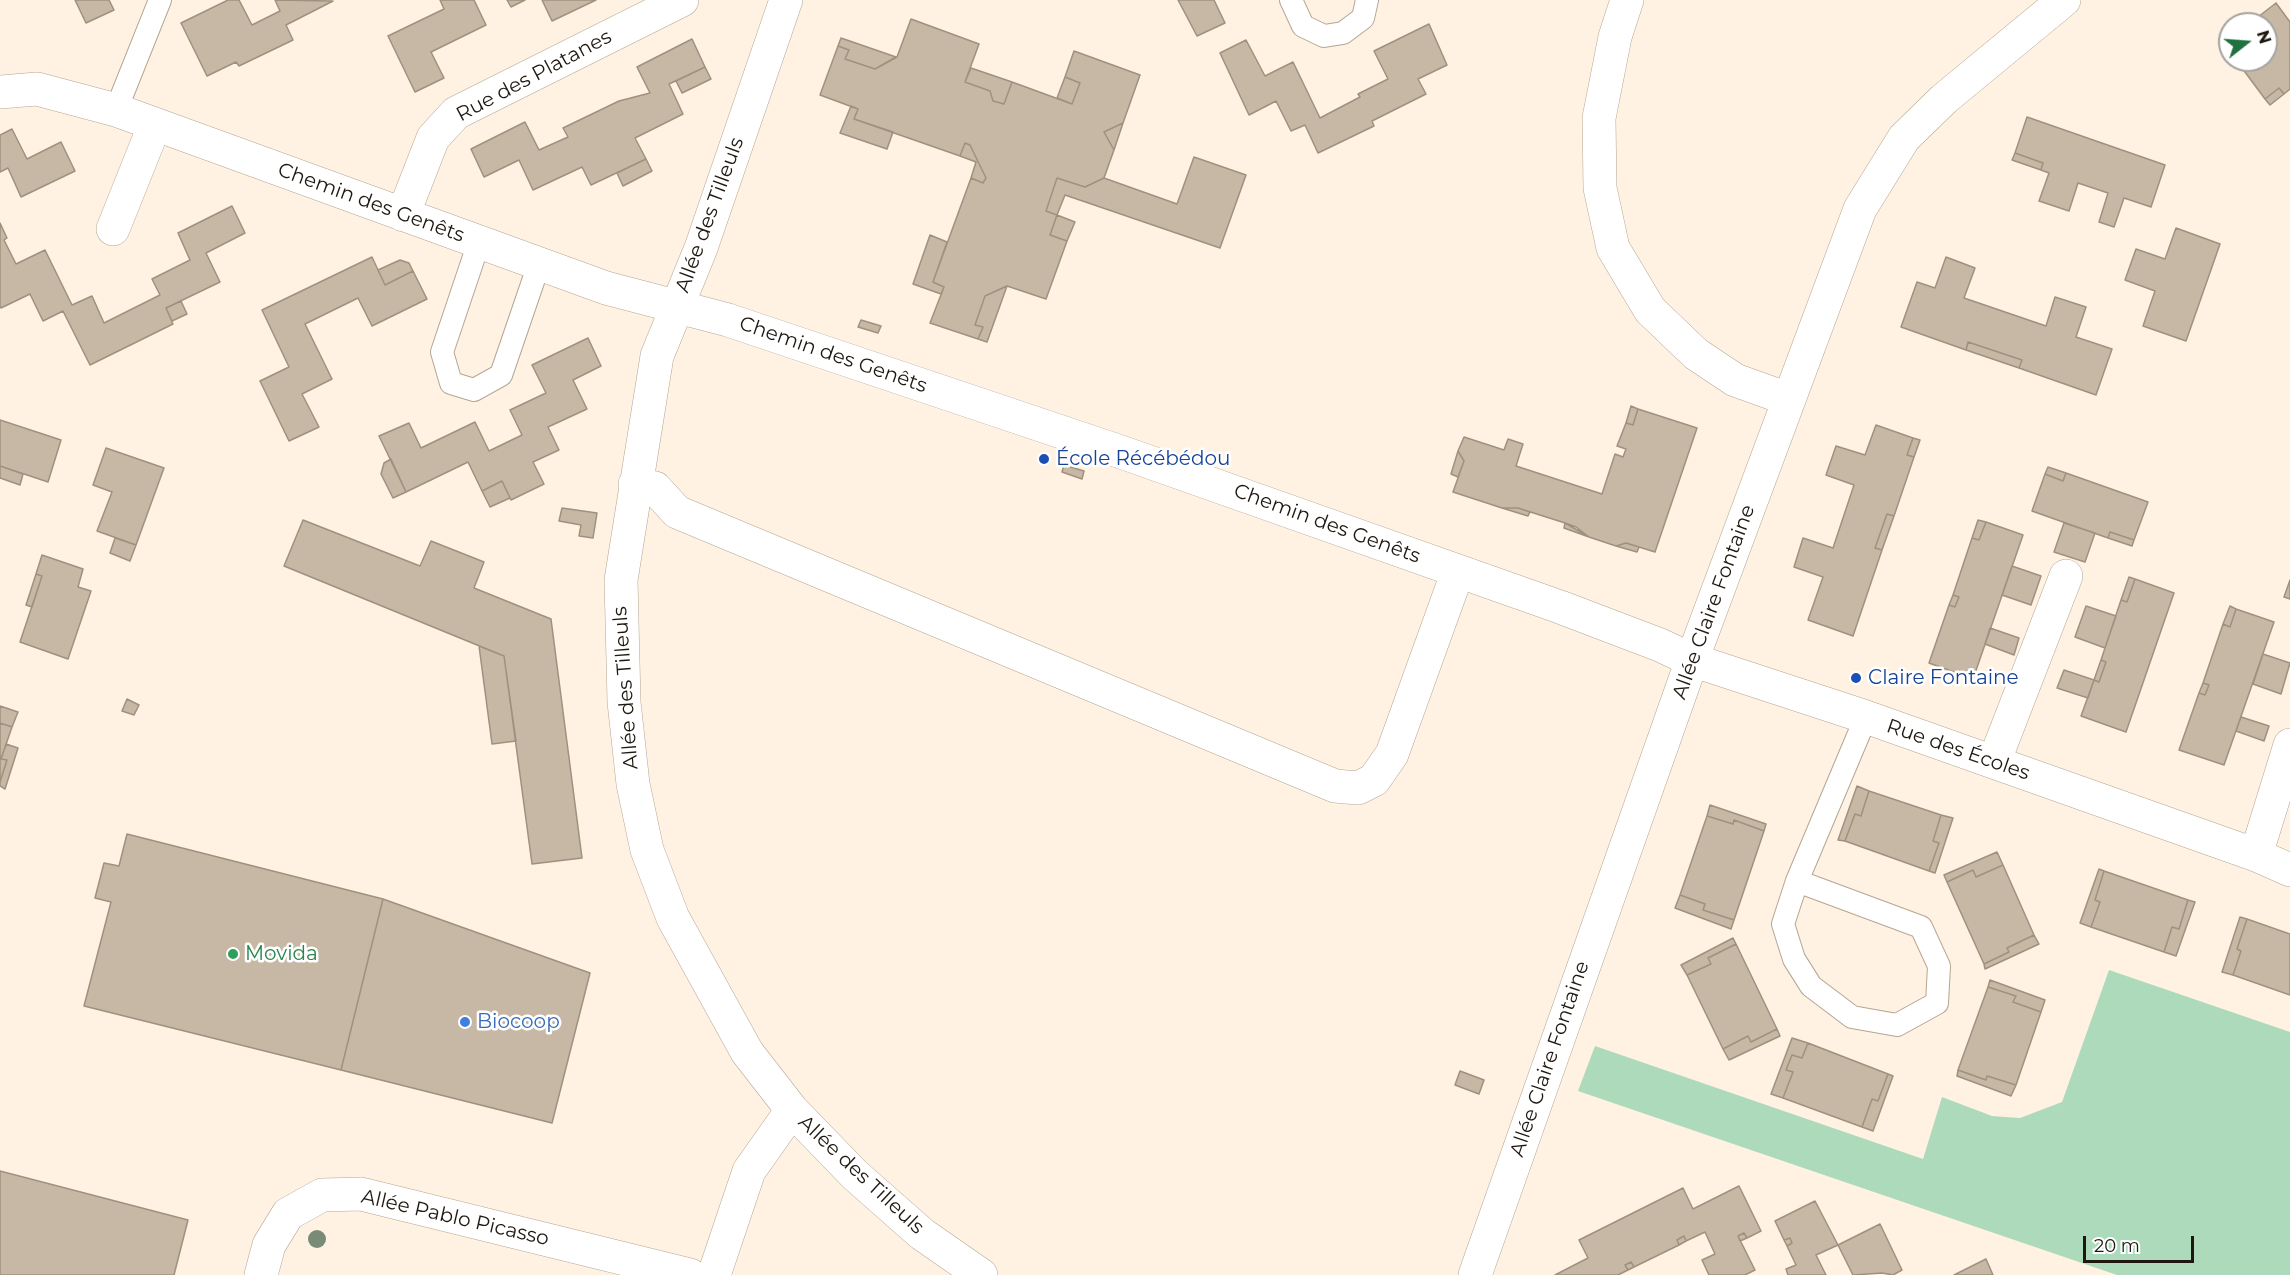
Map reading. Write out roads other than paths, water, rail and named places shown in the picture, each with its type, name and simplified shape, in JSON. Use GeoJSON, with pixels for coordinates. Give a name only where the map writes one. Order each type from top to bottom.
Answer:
{"type":"FeatureCollection","features":[{"type":"Feature","properties":{"kind":"street","name":"Rue des Platanes"},"geometry":{"type":"LineString","coordinates":[[404,215],[433,138],[456,113],[682,0]]}},
{"type":"Feature","properties":{"kind":"street","name":"Allée des Tilleuls"},"geometry":{"type":"LineString","coordinates":[[786,0],[701,248],[657,356],[621,580],[624,702],[633,784],[647,850],[673,918],[747,1052],[792,1110],[863,1183],[922,1234],[981,1275]]}},
{"type":"Feature","properties":{"kind":"street"},"geometry":{"type":"LineString","coordinates":[[1627,0],[1615,38],[1599,118],[1600,189],[1613,248],[1650,310],[1696,354],[1735,380],[1788,399]]}},
{"type":"Feature","properties":{"kind":"street","name":"Allée Claire Fontaine"},"geometry":{"type":"LineString","coordinates":[[1475,1275],[1692,660],[1860,208],[1904,138],[1944,99],[2064,0]]}},
{"type":"Feature","properties":{"kind":"street","name":"Chemin des Genêts"},"geometry":{"type":"LineString","coordinates":[[0,92],[37,89],[116,110],[606,288],[728,320],[1121,452],[1660,645]]}},
{"type":"Feature","properties":{"kind":"street"},"geometry":{"type":"LineString","coordinates":[[113,230],[155,124]]}},
{"type":"Feature","properties":{"kind":"street"},"geometry":{"type":"LineString","coordinates":[[635,484],[655,488],[677,512],[1335,786],[1358,788],[1374,780],[1392,754],[1458,571]]}},
{"type":"Feature","properties":{"kind":"street"},"geometry":{"type":"LineString","coordinates":[[1994,762],[2066,576]]}},
{"type":"Feature","properties":{"kind":"street","name":"Rue des Écoles"},"geometry":{"type":"LineString","coordinates":[[1660,645],[1692,660],[1866,717],[2256,855],[2290,870]]}},
{"type":"Feature","properties":{"kind":"street"},"geometry":{"type":"LineString","coordinates":[[2256,855],[2290,745]]}},
{"type":"Feature","properties":{"kind":"street","name":"Rue des Écoles"},"geometry":{"type":"LineString","coordinates":[[2256,855],[2290,857]]}},
{"type":"Feature","properties":{"kind":"street"},"geometry":{"type":"LineString","coordinates":[[714,1275],[749,1171],[792,1110]]}},
{"type":"Feature","properties":{"kind":"street","name":"Allée Pablo Picasso"},"geometry":{"type":"LineString","coordinates":[[261,1275],[269,1245],[288,1214],[322,1195],[361,1194],[690,1275]]}},
{"type":"Feature","properties":{"kind":"lane"},"geometry":{"type":"LineString","coordinates":[[116,110],[160,0]]}},
{"type":"Feature","properties":{"kind":"lane"},"geometry":{"type":"LineString","coordinates":[[1291,0],[1303,26],[1324,36],[1343,33],[1363,18],[1367,0]]}},
{"type":"Feature","properties":{"kind":"lane"},"geometry":{"type":"LineString","coordinates":[[479,242],[442,352],[451,383],[474,390],[501,375],[539,264]]}},
{"type":"Feature","properties":{"kind":"lane"},"geometry":{"type":"LineString","coordinates":[[1797,881],[1921,927],[1939,966],[1937,1003],[1897,1025],[1852,1017],[1811,986],[1794,959],[1783,924],[1797,881],[1866,717]]}},
{"type":"Feature","properties":{"kind":"place","name":"École Récébédou"},"geometry":{"type":"Point","coordinates":[1044,459]}},
{"type":"Feature","properties":{"kind":"place","name":"Claire Fontaine"},"geometry":{"type":"Point","coordinates":[1856,678]}},
{"type":"Feature","properties":{"kind":"place","name":"Movida"},"geometry":{"type":"Point","coordinates":[233,954]}},
{"type":"Feature","properties":{"kind":"place","name":"Biocoop"},"geometry":{"type":"Point","coordinates":[465,1022]}}]}
